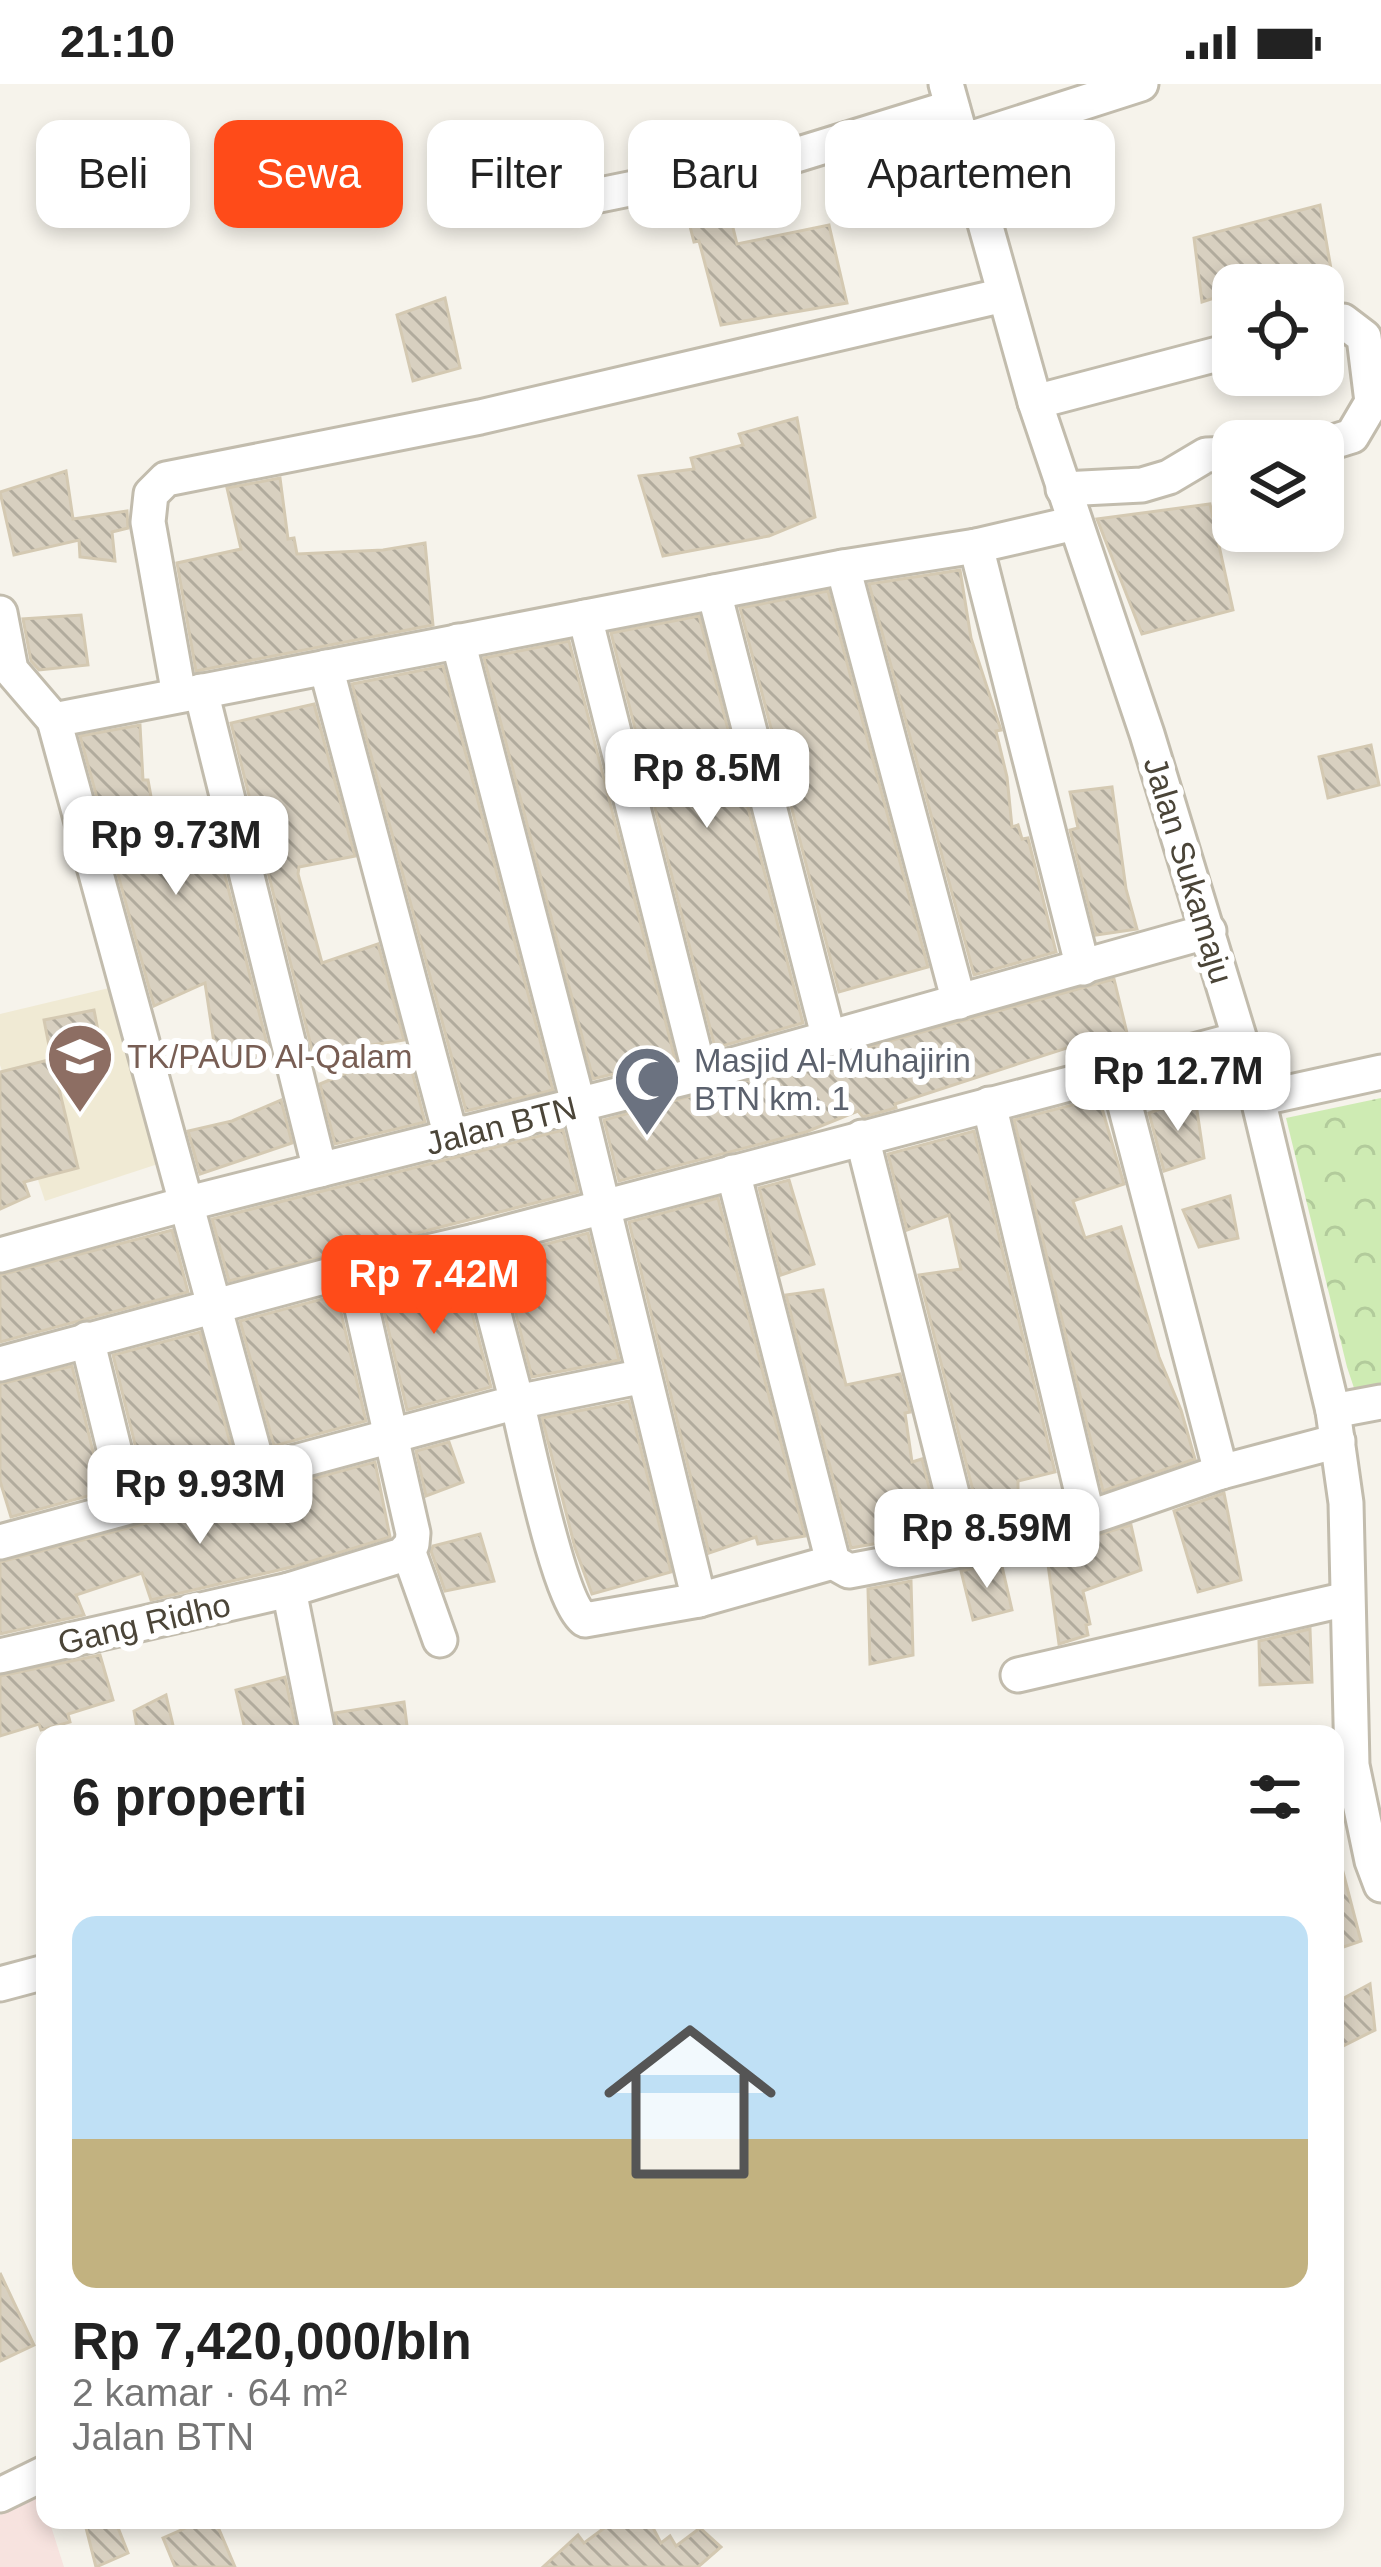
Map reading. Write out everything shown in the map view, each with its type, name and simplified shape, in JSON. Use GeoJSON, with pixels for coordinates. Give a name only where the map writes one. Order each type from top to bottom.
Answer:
{"type":"FeatureCollection","features":[{"type":"Feature","properties":{"kind":"street"},"geometry":{"type":"LineString","coordinates":[[1029,120],[1141,84]]}},
{"type":"Feature","properties":{"kind":"street"},"geometry":{"type":"LineString","coordinates":[[604,194],[796,155],[949,96]]}},
{"type":"Feature","properties":{"kind":"street","name":"Jalan Sukamaju"},"geometry":{"type":"LineString","coordinates":[[985,228],[1035,402],[1209,931],[1258,1099],[1335,1426],[1346,1503],[1344,1768],[1381,1885]]}},
{"type":"Feature","properties":{"kind":"street"},"geometry":{"type":"LineString","coordinates":[[320,1170],[190,693],[148,522],[151,494],[166,479],[480,417],[1004,295]]}},
{"type":"Feature","properties":{"kind":"street"},"geometry":{"type":"LineString","coordinates":[[1344,322],[1364,337],[1372,401],[1352,436],[1344,438]]}},
{"type":"Feature","properties":{"kind":"street"},"geometry":{"type":"LineString","coordinates":[[1035,402],[1212,356]]}},
{"type":"Feature","properties":{"kind":"street"},"geometry":{"type":"LineString","coordinates":[[1064,489],[1142,485],[1212,455]]}},
{"type":"Feature","properties":{"kind":"street"},"geometry":{"type":"LineString","coordinates":[[54,720],[843,567],[976,546],[1075,523]]}},
{"type":"Feature","properties":{"kind":"street"},"geometry":{"type":"LineString","coordinates":[[976,546],[1083,968]]}},
{"type":"Feature","properties":{"kind":"street"},"geometry":{"type":"LineString","coordinates":[[843,567],[959,1002]]}},
{"type":"Feature","properties":{"kind":"street"},"geometry":{"type":"LineString","coordinates":[[714,592],[829,1040]]}},
{"type":"Feature","properties":{"kind":"street"},"geometry":{"type":"LineString","coordinates":[[0,613],[11,670],[54,720],[259,1470]]}},
{"type":"Feature","properties":{"kind":"street"},"geometry":{"type":"LineString","coordinates":[[585,617],[700,1074]]}},
{"type":"Feature","properties":{"kind":"street"},"geometry":{"type":"LineString","coordinates":[[458,641],[579,1106],[699,1600]]}},
{"type":"Feature","properties":{"kind":"street"},"geometry":{"type":"LineString","coordinates":[[326,667],[451,1137]]}},
{"type":"Feature","properties":{"kind":"street","name":"Jalan BTN"},"geometry":{"type":"LineString","coordinates":[[0,1255],[829,1040],[1209,931]]}},
{"type":"Feature","properties":{"kind":"street"},"geometry":{"type":"LineString","coordinates":[[0,1364],[1239,1039]]}},
{"type":"Feature","properties":{"kind":"street"},"geometry":{"type":"LineString","coordinates":[[1116,1071],[1220,1472]]}},
{"type":"Feature","properties":{"kind":"street"},"geometry":{"type":"LineString","coordinates":[[1258,1099],[1381,1072]]}},
{"type":"Feature","properties":{"kind":"street"},"geometry":{"type":"LineString","coordinates":[[989,1104],[1088,1518]]}},
{"type":"Feature","properties":{"kind":"street"},"geometry":{"type":"LineString","coordinates":[[862,1137],[966,1549]]}},
{"type":"Feature","properties":{"kind":"street"},"geometry":{"type":"LineString","coordinates":[[733,1172],[832,1562]]}},
{"type":"Feature","properties":{"kind":"street"},"geometry":{"type":"LineString","coordinates":[[475,1241],[560,1570],[578,1616],[601,1619],[699,1600],[832,1562],[849,1571],[966,1549],[1088,1518],[1220,1472],[1335,1426],[1381,1402]]}},
{"type":"Feature","properties":{"kind":"street"},"geometry":{"type":"LineString","coordinates":[[353,1269],[413,1533],[409,1550],[440,1640]]}},
{"type":"Feature","properties":{"kind":"street"},"geometry":{"type":"LineString","coordinates":[[87,1339],[128,1505]]}},
{"type":"Feature","properties":{"kind":"street"},"geometry":{"type":"LineString","coordinates":[[2,1535],[517,1402],[644,1376]]}},
{"type":"Feature","properties":{"kind":"street","name":"Gang Ridho"},"geometry":{"type":"LineString","coordinates":[[0,1657],[289,1590],[409,1550]]}},
{"type":"Feature","properties":{"kind":"street"},"geometry":{"type":"LineString","coordinates":[[289,1590],[316,1725]]}},
{"type":"Feature","properties":{"kind":"street"},"geometry":{"type":"LineString","coordinates":[[1018,1675],[1347,1599]]}},
{"type":"Feature","properties":{"kind":"street"},"geometry":{"type":"LineString","coordinates":[[0,1984],[36,1974]]}},
{"type":"Feature","properties":{"kind":"street"},"geometry":{"type":"LineString","coordinates":[[0,2495],[36,2477]]}},
{"type":"Feature","properties":{"kind":"shaded area","name":"TK/PAUD Al-Qalam"},"geometry":{"type":"Polygon","coordinates":[[[109,988],[158,1164],[45,1201],[0,1065],[0,1014],[109,988]]]}},
{"type":"Feature","properties":{"kind":"shaded area"},"geometry":{"type":"Polygon","coordinates":[[[36,2498],[36,2529],[52,2529],[64,2567],[0,2567],[0,2515],[36,2498]]]}},
{"type":"Feature","properties":{"kind":"green space"},"geometry":{"type":"Polygon","coordinates":[[[1381,1098],[1381,1389],[1354,1388],[1286,1118],[1381,1098]]]}},
{"type":"Feature","properties":{"kind":"building"},"geometry":{"type":"Polygon","coordinates":[[[1320,205],[1330,264],[1212,264],[1212,299],[1202,302],[1194,238],[1320,205]]]}},
{"type":"Feature","properties":{"kind":"building"},"geometry":{"type":"Polygon","coordinates":[[[825,226],[830,228],[847,303],[721,325],[699,241],[694,242],[690,228],[733,228],[737,244],[825,226]]]}},
{"type":"Feature","properties":{"kind":"building"},"geometry":{"type":"Polygon","coordinates":[[[445,298],[460,368],[413,381],[397,315],[445,298]]]}},
{"type":"Feature","properties":{"kind":"building"},"geometry":{"type":"Polygon","coordinates":[[[797,418],[815,517],[769,536],[663,556],[639,476],[694,469],[691,458],[743,445],[739,434],[797,418]]]}},
{"type":"Feature","properties":{"kind":"building"},"geometry":{"type":"Polygon","coordinates":[[[66,471],[73,519],[127,511],[128,528],[112,532],[115,561],[80,557],[79,540],[14,555],[0,492],[66,471]]]}},
{"type":"Feature","properties":{"kind":"building"},"geometry":{"type":"Polygon","coordinates":[[[280,478],[288,539],[294,538],[297,554],[425,543],[433,625],[196,671],[177,563],[241,549],[227,488],[280,478]]]}},
{"type":"Feature","properties":{"kind":"building"},"geometry":{"type":"Polygon","coordinates":[[[1210,504],[1212,552],[1220,552],[1233,610],[1142,634],[1097,519],[1210,504]]]}},
{"type":"Feature","properties":{"kind":"building"},"geometry":{"type":"Polygon","coordinates":[[[960,570],[971,638],[1001,730],[996,731],[1012,827],[1018,825],[1022,839],[1028,838],[1056,952],[974,975],[869,584],[960,570]]]}},
{"type":"Feature","properties":{"kind":"building"},"geometry":{"type":"Polygon","coordinates":[[[828,591],[928,967],[839,992],[740,608],[828,591]]]}},
{"type":"Feature","properties":{"kind":"building"},"geometry":{"type":"Polygon","coordinates":[[[81,615],[88,665],[39,670],[31,661],[23,619],[81,615]]]}},
{"type":"Feature","properties":{"kind":"building"},"geometry":{"type":"Polygon","coordinates":[[[699,616],[803,1023],[715,1048],[611,633],[699,616]]]}},
{"type":"Feature","properties":{"kind":"building"},"geometry":{"type":"Polygon","coordinates":[[[569,641],[675,1059],[593,1079],[484,658],[569,641]]]}},
{"type":"Feature","properties":{"kind":"building"},"geometry":{"type":"Polygon","coordinates":[[[443,666],[553,1090],[466,1111],[352,684],[443,666]]]}},
{"type":"Feature","properties":{"kind":"building"},"geometry":{"type":"Polygon","coordinates":[[[314,704],[355,856],[299,867],[298,874],[322,963],[378,944],[404,1040],[313,1054],[231,723],[314,704]]]}},
{"type":"Feature","properties":{"kind":"building"},"geometry":{"type":"Polygon","coordinates":[[[140,725],[143,780],[148,780],[155,819],[208,807],[271,1060],[218,1069],[205,983],[154,1006],[80,736],[140,725]]]}},
{"type":"Feature","properties":{"kind":"building"},"geometry":{"type":"Polygon","coordinates":[[[1371,745],[1379,785],[1328,798],[1319,757],[1371,745]]]}},
{"type":"Feature","properties":{"kind":"building"},"geometry":{"type":"Polygon","coordinates":[[[1112,787],[1126,889],[1137,929],[1096,935],[1070,830],[1078,828],[1070,792],[1112,787]]]}},
{"type":"Feature","properties":{"kind":"building"},"geometry":{"type":"Polygon","coordinates":[[[1114,979],[1127,1033],[1085,1042],[895,1104],[896,1108],[863,1117],[858,1111],[806,1132],[619,1181],[604,1120],[1114,979]]]}},
{"type":"Feature","properties":{"kind":"building"},"geometry":{"type":"Polygon","coordinates":[[[94,1010],[101,1046],[51,1056],[44,1020],[94,1010]]]}},
{"type":"Feature","properties":{"kind":"building"},"geometry":{"type":"Polygon","coordinates":[[[406,1048],[425,1122],[335,1144],[320,1084],[406,1048]]]}},
{"type":"Feature","properties":{"kind":"building"},"geometry":{"type":"Polygon","coordinates":[[[52,1059],[78,1168],[24,1182],[29,1196],[0,1209],[0,1072],[52,1059]]]}},
{"type":"Feature","properties":{"kind":"building"},"geometry":{"type":"Polygon","coordinates":[[[1195,1097],[1204,1158],[1164,1171],[1149,1113],[1195,1097]]]}},
{"type":"Feature","properties":{"kind":"building"},"geometry":{"type":"Polygon","coordinates":[[[1099,1098],[1124,1184],[1073,1201],[1085,1238],[1121,1227],[1195,1459],[1103,1491],[1014,1120],[1099,1098]]]}},
{"type":"Feature","properties":{"kind":"building"},"geometry":{"type":"Polygon","coordinates":[[[281,1100],[292,1143],[200,1174],[188,1131],[232,1121],[281,1100]]]}},
{"type":"Feature","properties":{"kind":"building"},"geometry":{"type":"Polygon","coordinates":[[[563,1130],[578,1192],[229,1281],[212,1219],[563,1130]]]}},
{"type":"Feature","properties":{"kind":"building"},"geometry":{"type":"Polygon","coordinates":[[[974,1131],[1055,1472],[1018,1481],[1018,1514],[981,1523],[919,1275],[961,1269],[949,1215],[907,1230],[888,1154],[974,1131]]]}},
{"type":"Feature","properties":{"kind":"building"},"geometry":{"type":"Polygon","coordinates":[[[789,1180],[814,1264],[781,1275],[759,1188],[789,1180]]]}},
{"type":"Feature","properties":{"kind":"building"},"geometry":{"type":"Polygon","coordinates":[[[1230,1196],[1238,1238],[1199,1247],[1183,1210],[1230,1196]]]}},
{"type":"Feature","properties":{"kind":"building"},"geometry":{"type":"Polygon","coordinates":[[[718,1198],[805,1536],[758,1544],[756,1537],[709,1553],[629,1222],[718,1198]]]}},
{"type":"Feature","properties":{"kind":"building"},"geometry":{"type":"Polygon","coordinates":[[[172,1230],[188,1292],[0,1342],[0,1275],[172,1230]]]}},
{"type":"Feature","properties":{"kind":"building"},"geometry":{"type":"Polygon","coordinates":[[[588,1233],[619,1360],[532,1377],[501,1256],[588,1233]]]}},
{"type":"Feature","properties":{"kind":"building"},"geometry":{"type":"Polygon","coordinates":[[[460,1266],[491,1387],[407,1410],[378,1285],[460,1266]]]}},
{"type":"Feature","properties":{"kind":"building"},"geometry":{"type":"Polygon","coordinates":[[[823,1290],[846,1385],[900,1374],[910,1412],[905,1413],[912,1462],[922,1459],[940,1532],[851,1548],[786,1295],[823,1290]]]}},
{"type":"Feature","properties":{"kind":"building"},"geometry":{"type":"Polygon","coordinates":[[[337,1295],[366,1421],[274,1446],[240,1321],[337,1295]]]}},
{"type":"Feature","properties":{"kind":"building"},"geometry":{"type":"Polygon","coordinates":[[[200,1332],[234,1457],[144,1481],[113,1355],[200,1332]]]}},
{"type":"Feature","properties":{"kind":"building"},"geometry":{"type":"Polygon","coordinates":[[[72,1366],[103,1492],[11,1517],[0,1481],[0,1384],[72,1366]]]}},
{"type":"Feature","properties":{"kind":"building"},"geometry":{"type":"Polygon","coordinates":[[[629,1401],[671,1572],[592,1594],[575,1548],[542,1418],[629,1401]]]}},
{"type":"Feature","properties":{"kind":"building"},"geometry":{"type":"Polygon","coordinates":[[[449,1442],[463,1482],[426,1496],[416,1451],[449,1442]]]}},
{"type":"Feature","properties":{"kind":"building"},"geometry":{"type":"Polygon","coordinates":[[[375,1462],[390,1537],[296,1566],[151,1600],[142,1573],[76,1595],[84,1615],[0,1634],[0,1562],[375,1462]]]}},
{"type":"Feature","properties":{"kind":"building"},"geometry":{"type":"Polygon","coordinates":[[[1224,1493],[1241,1580],[1198,1592],[1174,1511],[1224,1493]]]}},
{"type":"Feature","properties":{"kind":"building"},"geometry":{"type":"Polygon","coordinates":[[[1131,1525],[1141,1570],[1083,1591],[1088,1635],[1059,1644],[1046,1550],[1131,1525]]]}},
{"type":"Feature","properties":{"kind":"building"},"geometry":{"type":"Polygon","coordinates":[[[480,1534],[494,1581],[445,1591],[433,1546],[480,1534]]]}},
{"type":"Feature","properties":{"kind":"building"},"geometry":{"type":"Polygon","coordinates":[[[1001,1562],[1012,1610],[973,1620],[961,1571],[1001,1562]]]}},
{"type":"Feature","properties":{"kind":"building"},"geometry":{"type":"Polygon","coordinates":[[[911,1581],[913,1655],[870,1664],[868,1589],[911,1581]]]}},
{"type":"Feature","properties":{"kind":"building"},"geometry":{"type":"Polygon","coordinates":[[[1310,1629],[1312,1682],[1260,1685],[1259,1641],[1310,1629]]]}},
{"type":"Feature","properties":{"kind":"building"},"geometry":{"type":"Polygon","coordinates":[[[100,1655],[113,1700],[68,1714],[70,1722],[39,1724],[0,1736],[0,1676],[100,1655]]]}},
{"type":"Feature","properties":{"kind":"building"},"geometry":{"type":"Polygon","coordinates":[[[285,1677],[295,1725],[244,1725],[236,1690],[285,1677]]]}},
{"type":"Feature","properties":{"kind":"building"},"geometry":{"type":"Polygon","coordinates":[[[166,1695],[173,1725],[136,1725],[134,1711],[166,1695]]]}},
{"type":"Feature","properties":{"kind":"building"},"geometry":{"type":"Polygon","coordinates":[[[404,1702],[407,1725],[337,1725],[335,1713],[404,1702]]]}},
{"type":"Feature","properties":{"kind":"building"},"geometry":{"type":"Polygon","coordinates":[[[1344,1876],[1361,1941],[1344,1947],[1344,1876]]]}},
{"type":"Feature","properties":{"kind":"building"},"geometry":{"type":"Polygon","coordinates":[[[1370,1984],[1375,2030],[1344,2046],[1344,1998],[1370,1984]]]}},
{"type":"Feature","properties":{"kind":"building"},"geometry":{"type":"Polygon","coordinates":[[[0,2273],[34,2345],[0,2361],[0,2273]]]}},
{"type":"Feature","properties":{"kind":"building"},"geometry":{"type":"Polygon","coordinates":[[[86,2529],[119,2529],[128,2553],[96,2567],[86,2529]]]}},
{"type":"Feature","properties":{"kind":"building"},"geometry":{"type":"Polygon","coordinates":[[[184,2529],[219,2529],[235,2567],[175,2567],[163,2538],[184,2529]]]}},
{"type":"Feature","properties":{"kind":"building"},"geometry":{"type":"Polygon","coordinates":[[[603,2529],[654,2529],[661,2543],[670,2536],[676,2546],[701,2529],[721,2547],[698,2567],[543,2567],[578,2535],[584,2543],[603,2529]]]}},
{"type":"Feature","properties":{"kind":"place","name":"TK/PAUD Al-Qalam"},"geometry":{"type":"Point","coordinates":[80,1115]}},
{"type":"Feature","properties":{"kind":"place","name":"Masjid Al-Muhajirin BTN km. 1"},"geometry":{"type":"Point","coordinates":[647,1138]}}]}
